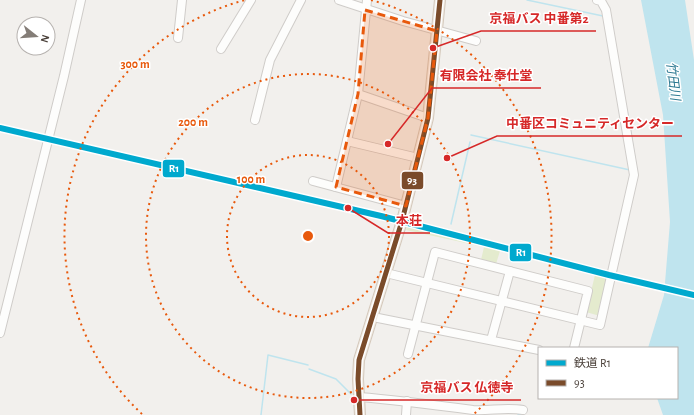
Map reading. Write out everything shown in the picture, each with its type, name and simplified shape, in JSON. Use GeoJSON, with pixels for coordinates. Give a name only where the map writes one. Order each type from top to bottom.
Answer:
{"type":"FeatureCollection","features":[{"type":"Feature","properties":{"kind":"main road"},"geometry":{"type":"LineString","coordinates":[[360,415],[359,360],[406,206],[428,118],[440,0]]}},
{"type":"Feature","properties":{"kind":"street"},"geometry":{"type":"LineString","coordinates":[[0,333],[64,76],[81,0]]}},
{"type":"Feature","properties":{"kind":"street"},"geometry":{"type":"LineString","coordinates":[[178,38],[182,0]]}},
{"type":"Feature","properties":{"kind":"street"},"geometry":{"type":"LineString","coordinates":[[221,49],[251,0]]}},
{"type":"Feature","properties":{"kind":"street"},"geometry":{"type":"LineString","coordinates":[[255,120],[270,60],[301,0]]}},
{"type":"Feature","properties":{"kind":"street"},"geometry":{"type":"LineString","coordinates":[[339,0],[365,10],[476,41]]}},
{"type":"Feature","properties":{"kind":"street"},"geometry":{"type":"LineString","coordinates":[[336,187],[358,94],[367,0]]}},
{"type":"Feature","properties":{"kind":"street"},"geometry":{"type":"LineString","coordinates":[[386,273],[600,325],[634,175],[606,10],[601,1],[597,0]]}},
{"type":"Feature","properties":{"kind":"street"},"geometry":{"type":"LineString","coordinates":[[358,94],[428,118]]}},
{"type":"Feature","properties":{"kind":"street"},"geometry":{"type":"LineString","coordinates":[[347,141],[418,158]]}},
{"type":"Feature","properties":{"kind":"street"},"geometry":{"type":"LineString","coordinates":[[313,181],[406,206]]}},
{"type":"Feature","properties":{"kind":"street"},"geometry":{"type":"LineString","coordinates":[[408,354],[435,252],[588,291],[574,347]]}},
{"type":"Feature","properties":{"kind":"street"},"geometry":{"type":"LineString","coordinates":[[492,340],[510,271]]}},
{"type":"Feature","properties":{"kind":"street"},"geometry":{"type":"LineString","coordinates":[[373,317],[538,350]]}},
{"type":"Feature","properties":{"kind":"street"},"geometry":{"type":"LineString","coordinates":[[359,397],[407,401],[475,412],[512,408],[523,410]]}},
{"type":"Feature","properties":{"kind":"street"},"geometry":{"type":"LineString","coordinates":[[406,415],[407,401]]}},
{"type":"Feature","properties":{"kind":"highlighted area"},"geometry":{"type":"Polygon","coordinates":[[[365,10],[437,31],[428,118],[406,206],[336,187],[358,94],[365,10]]]}},
{"type":"Feature","properties":{"kind":"green space"},"geometry":{"type":"Polygon","coordinates":[[[407,225],[610,272],[600,316],[586,312],[595,275],[500,251],[496,264],[481,260],[484,247],[406,230],[407,225]]]}},
{"type":"Feature","properties":{"kind":"water","name":"竹田川"},"geometry":{"type":"Polygon","coordinates":[[[641,0],[685,0],[694,60],[694,415],[663,415],[657,399],[678,399],[678,347],[648,347],[664,295],[670,222],[663,115],[641,0]]]}},
{"type":"Feature","properties":{"kind":"waterway"},"geometry":{"type":"LineString","coordinates":[[527,0],[603,16]]}},
{"type":"Feature","properties":{"kind":"waterway"},"geometry":{"type":"LineString","coordinates":[[627,110],[637,171]]}},
{"type":"Feature","properties":{"kind":"waterway"},"geometry":{"type":"LineString","coordinates":[[471,135],[630,170]]}},
{"type":"Feature","properties":{"kind":"waterway"},"geometry":{"type":"LineString","coordinates":[[451,224],[470,142]]}},
{"type":"Feature","properties":{"kind":"waterway"},"geometry":{"type":"LineString","coordinates":[[406,226],[608,277]]}},
{"type":"Feature","properties":{"kind":"waterway"},"geometry":{"type":"LineString","coordinates":[[261,415],[268,355],[308,365]]}},
{"type":"Feature","properties":{"kind":"waterway"},"geometry":{"type":"LineString","coordinates":[[309,369],[336,379],[351,394]]}},
{"type":"Feature","properties":{"kind":"waterway"},"geometry":{"type":"LineString","coordinates":[[354,398],[355,415]]}},
{"type":"Feature","properties":{"kind":"waterway"},"geometry":{"type":"LineString","coordinates":[[518,415],[523,413]]}},
{"type":"Feature","properties":{"kind":"rail line","name":"R1"},"geometry":{"type":"LineString","coordinates":[[0,128],[381,216],[609,275],[694,295]]}},
{"type":"Feature","properties":{"kind":"transit line","name":"93"},"geometry":{"type":"LineString","coordinates":[[360,415],[358,379],[359,360],[402,221],[428,118],[440,0]]}},
{"type":"Feature","properties":{"kind":"place","name":"京福バス 中番第2"},"geometry":{"type":"Point","coordinates":[433,48]}},
{"type":"Feature","properties":{"kind":"place","name":"有限会社 奉仕堂"},"geometry":{"type":"Point","coordinates":[388,144]}},
{"type":"Feature","properties":{"kind":"place","name":"中番区コミュニティセンター"},"geometry":{"type":"Point","coordinates":[447,158]}},
{"type":"Feature","properties":{"kind":"place","name":"本荘"},"geometry":{"type":"Point","coordinates":[348,208]}},
{"type":"Feature","properties":{"kind":"place","name":"京福バス 仏徳寺"},"geometry":{"type":"Point","coordinates":[354,400]}}]}
